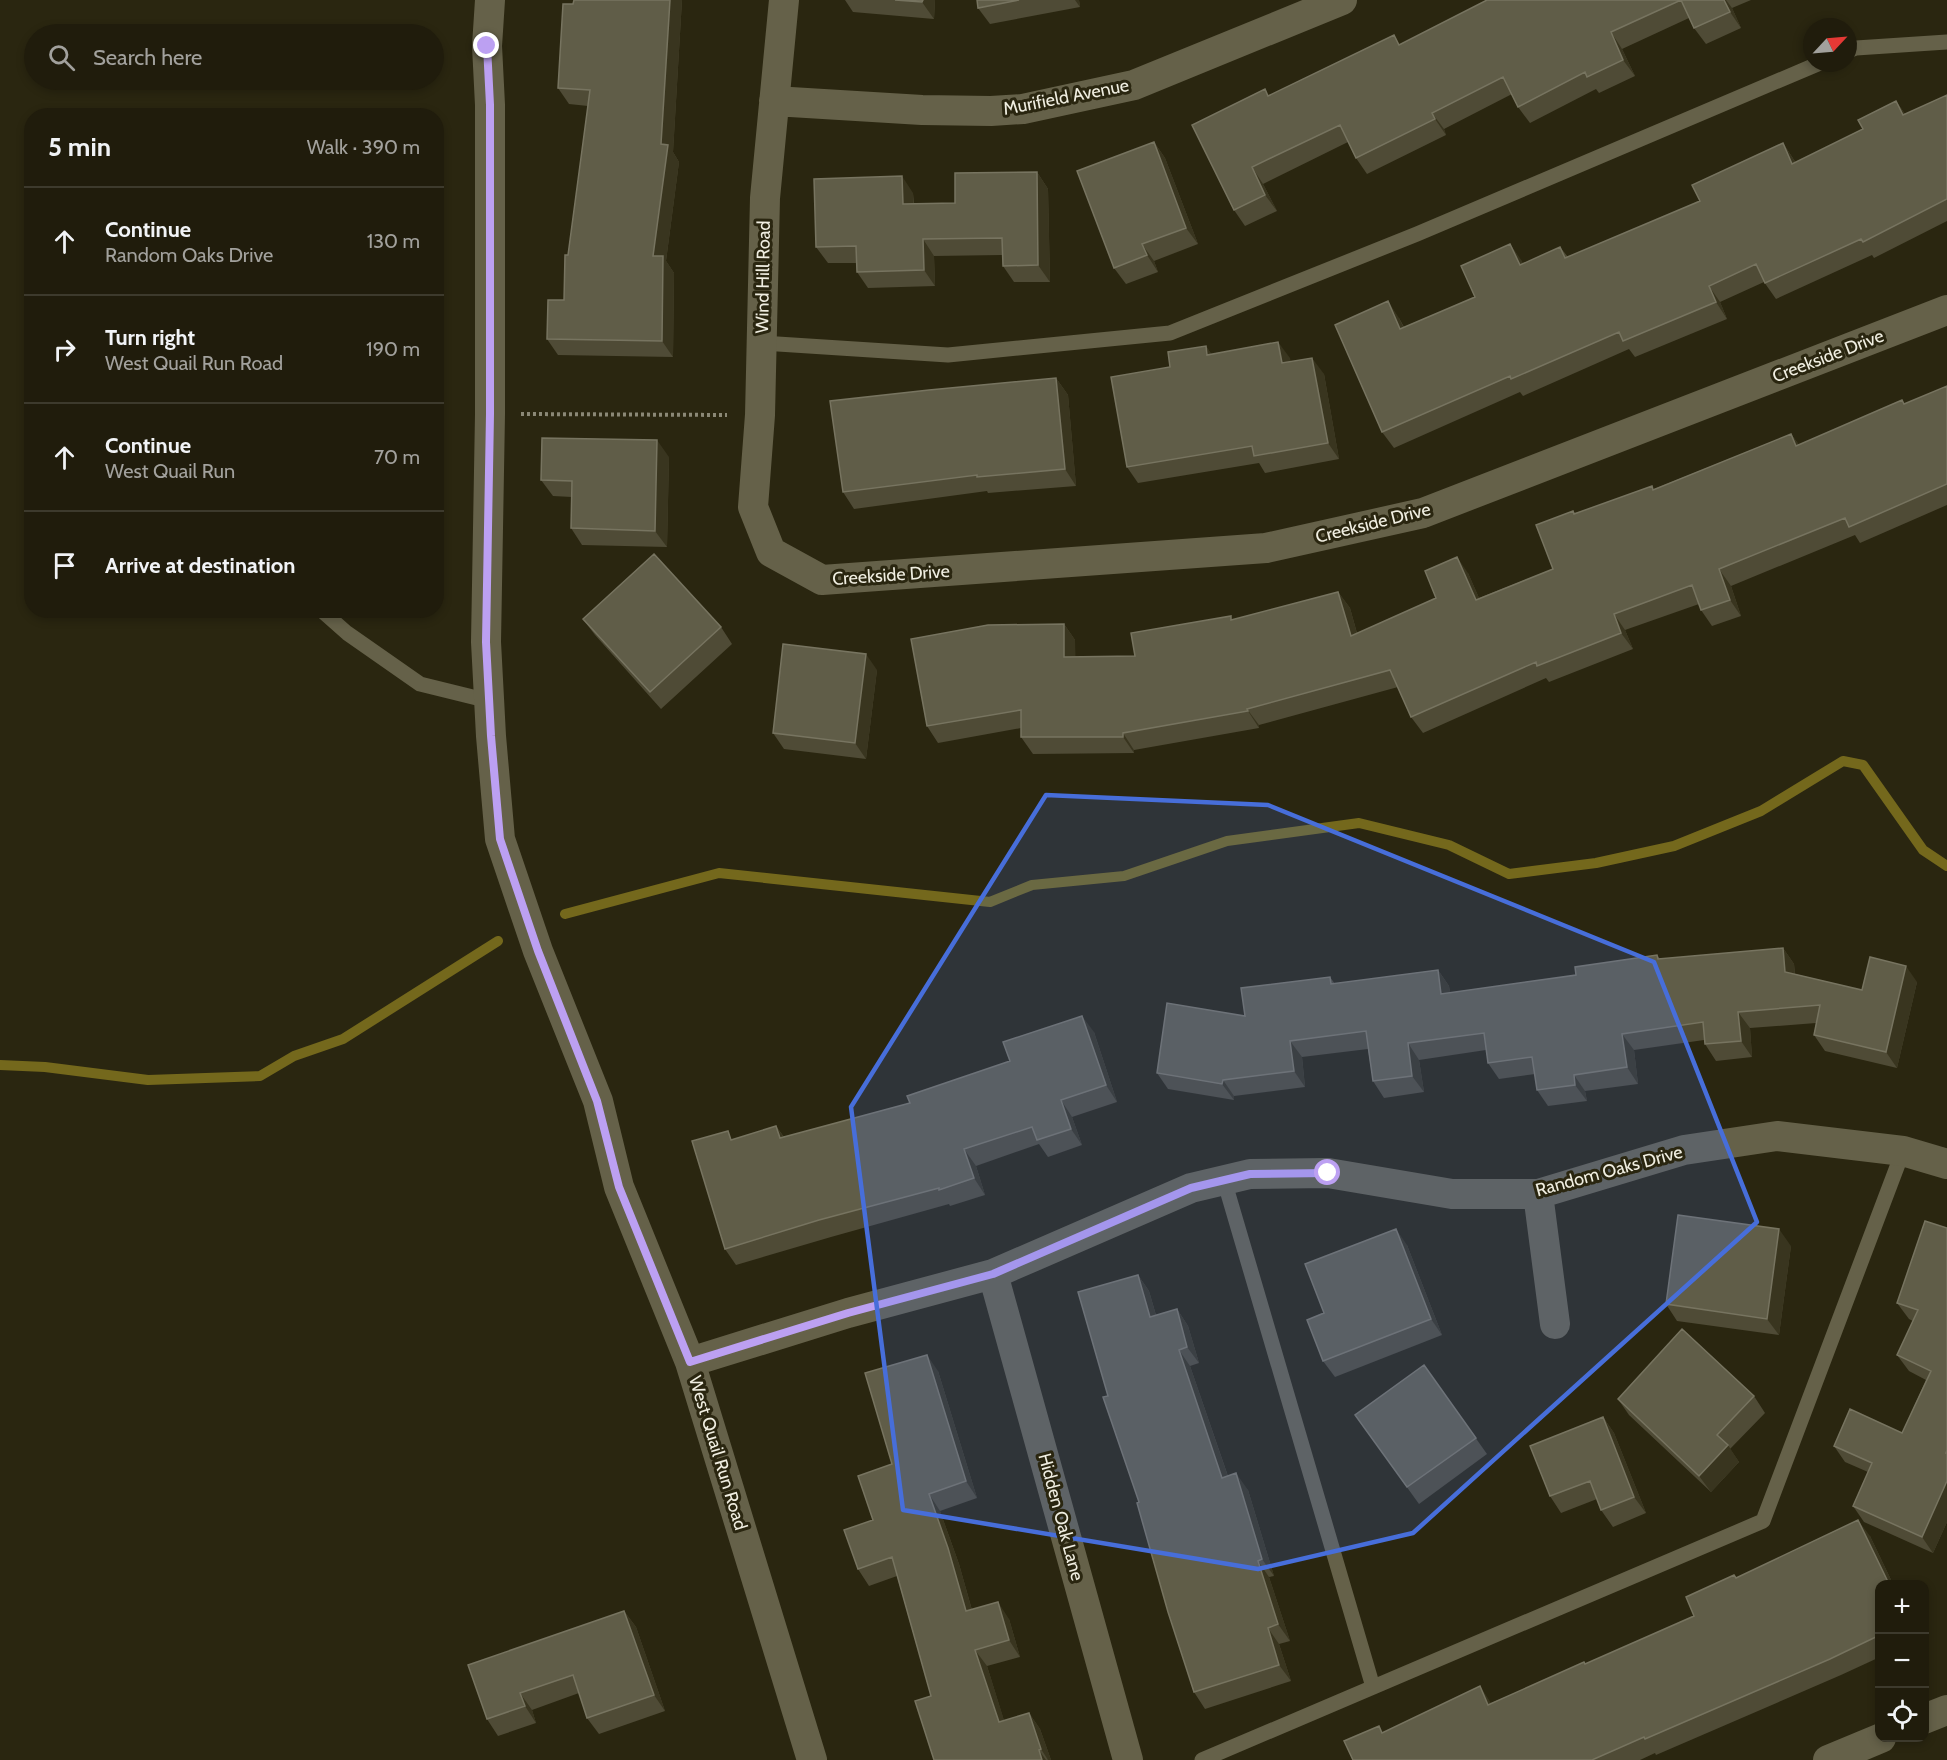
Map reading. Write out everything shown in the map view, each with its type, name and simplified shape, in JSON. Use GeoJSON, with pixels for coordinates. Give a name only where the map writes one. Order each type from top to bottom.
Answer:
{"type":"FeatureCollection","features":[{"type":"Feature","properties":{"kind":"street","name":"West Quail Run Road"},"geometry":{"type":"LineString","coordinates":[[490,0],[487,46],[490,105],[490,414],[486,642],[500,839],[538,951],[597,1101],[619,1187],[690,1362],[812,1760]]}},
{"type":"Feature","properties":{"kind":"street","name":"Wind Hill Road"},"geometry":{"type":"LineString","coordinates":[[771,552],[753,507],[760,415],[765,198],[784,0]]}},
{"type":"Feature","properties":{"kind":"street","name":"Murifield Avenue"},"geometry":{"type":"LineString","coordinates":[[774,101],[922,110],[1023,109],[1134,85],[1342,0]]}},
{"type":"Feature","properties":{"kind":"street","name":"Creekside Drive"},"geometry":{"type":"LineString","coordinates":[[771,552],[822,580],[1266,548],[1423,513],[1947,310]]}},
{"type":"Feature","properties":{"kind":"street","name":"Random Oaks Drive"},"geometry":{"type":"LineString","coordinates":[[690,1362],[848,1313],[993,1274],[1191,1188],[1250,1174],[1328,1173],[1452,1194],[1538,1194],[1684,1150],[1777,1136],[1903,1150],[1947,1164]]}},
{"type":"Feature","properties":{"kind":"street"},"geometry":{"type":"LineString","coordinates":[[1538,1194],[1555,1324]]}},
{"type":"Feature","properties":{"kind":"street","name":"Hidden Oak Lane"},"geometry":{"type":"LineString","coordinates":[[993,1274],[1128,1760]]}},
{"type":"Feature","properties":{"kind":"street"},"geometry":{"type":"LineString","coordinates":[[1929,1717],[1947,1710]]}},
{"type":"Feature","properties":{"kind":"street"},"geometry":{"type":"LineString","coordinates":[[1828,1760],[1875,1740]]}},
{"type":"Feature","properties":{"kind":"lane"},"geometry":{"type":"LineString","coordinates":[[1857,48],[1947,42]]}},
{"type":"Feature","properties":{"kind":"lane"},"geometry":{"type":"LineString","coordinates":[[762,342],[948,355],[1170,333],[1417,234],[1803,70]]}},
{"type":"Feature","properties":{"kind":"lane"},"geometry":{"type":"LineString","coordinates":[[330,618],[346,633],[420,684],[489,701]]}},
{"type":"Feature","properties":{"kind":"lane"},"geometry":{"type":"LineString","coordinates":[[1202,1760],[1763,1521],[1903,1150]]}},
{"type":"Feature","properties":{"kind":"lane"},"geometry":{"type":"LineString","coordinates":[[1224,1180],[1372,1688]]}},
{"type":"Feature","properties":{"kind":"path"},"geometry":{"type":"LineString","coordinates":[[490,414],[760,415]]}},
{"type":"Feature","properties":{"kind":"highlighted area"},"geometry":{"type":"Polygon","coordinates":[[[1046,795],[1268,805],[1654,962],[1757,1222],[1413,1533],[1258,1569],[903,1510],[851,1107],[1046,795]]]}},
{"type":"Feature","properties":{"kind":"building"},"geometry":{"type":"Polygon","coordinates":[[[574,0],[670,0],[661,144],[668,145],[653,256],[663,256],[662,341],[547,339],[548,300],[564,300],[565,255],[568,255],[590,90],[558,88],[563,4],[573,4],[574,0]]]}},
{"type":"Feature","properties":{"kind":"building"},"geometry":{"type":"Polygon","coordinates":[[[895,0],[923,0],[922,2],[895,0]]]}},
{"type":"Feature","properties":{"kind":"building"},"geometry":{"type":"Polygon","coordinates":[[[977,0],[1019,0],[978,8],[977,0]]]}},
{"type":"Feature","properties":{"kind":"building"},"geometry":{"type":"Polygon","coordinates":[[[1487,0],[1681,0],[1611,32],[1623,60],[1587,77],[1585,72],[1518,107],[1503,77],[1432,113],[1435,119],[1356,158],[1340,125],[1252,167],[1265,195],[1234,210],[1192,125],[1265,89],[1268,96],[1394,35],[1399,45],[1487,0]]]}},
{"type":"Feature","properties":{"kind":"building"},"geometry":{"type":"Polygon","coordinates":[[[1681,0],[1724,0],[1730,12],[1694,28],[1681,0]]]}},
{"type":"Feature","properties":{"kind":"building"},"geometry":{"type":"Polygon","coordinates":[[[1947,95],[1947,199],[1863,242],[1861,239],[1765,283],[1756,264],[1709,286],[1716,302],[1623,341],[1619,332],[1511,379],[1510,376],[1382,432],[1335,325],[1388,301],[1400,329],[1475,297],[1461,266],[1510,244],[1520,265],[1560,247],[1565,258],[1700,201],[1692,185],[1783,143],[1792,164],[1863,129],[1858,120],[1896,101],[1903,115],[1947,95]]]}},
{"type":"Feature","properties":{"kind":"building"},"geometry":{"type":"Polygon","coordinates":[[[1154,142],[1186,228],[1142,244],[1147,255],[1114,268],[1077,171],[1154,142]]]}},
{"type":"Feature","properties":{"kind":"building"},"geometry":{"type":"Polygon","coordinates":[[[1037,172],[1038,265],[1003,266],[1002,238],[923,239],[924,270],[857,272],[856,246],[816,247],[814,179],[902,176],[903,204],[955,203],[955,173],[1037,172]]]}},
{"type":"Feature","properties":{"kind":"building"},"geometry":{"type":"Polygon","coordinates":[[[1278,342],[1282,363],[1312,358],[1328,443],[1254,456],[1252,446],[1127,467],[1111,377],[1170,367],[1168,352],[1206,346],[1207,355],[1278,342]]]}},
{"type":"Feature","properties":{"kind":"building"},"geometry":{"type":"Polygon","coordinates":[[[1056,378],[1065,469],[977,477],[977,475],[843,492],[830,401],[1056,378]]]}},
{"type":"Feature","properties":{"kind":"building"},"geometry":{"type":"Polygon","coordinates":[[[1947,386],[1947,484],[1849,527],[1845,518],[1719,569],[1730,600],[1701,610],[1692,585],[1614,614],[1621,633],[1537,666],[1536,662],[1411,717],[1390,670],[1247,709],[1248,711],[1123,733],[1123,737],[1021,737],[1021,710],[927,726],[911,639],[988,625],[1064,624],[1064,657],[1135,656],[1131,633],[1231,616],[1231,620],[1338,592],[1351,636],[1436,598],[1425,571],[1457,557],[1476,600],[1553,569],[1536,525],[1652,486],[1653,490],[1791,434],[1796,446],[1902,400],[1904,404],[1947,386]]]}},
{"type":"Feature","properties":{"kind":"building"},"geometry":{"type":"Polygon","coordinates":[[[542,438],[657,440],[655,531],[571,528],[572,481],[541,480],[542,438]]]}},
{"type":"Feature","properties":{"kind":"building"},"geometry":{"type":"Polygon","coordinates":[[[654,554],[721,627],[650,692],[583,619],[654,554]]]}},
{"type":"Feature","properties":{"kind":"building"},"geometry":{"type":"Polygon","coordinates":[[[783,644],[866,654],[855,743],[773,733],[783,644]]]}},
{"type":"Feature","properties":{"kind":"building"},"geometry":{"type":"Polygon","coordinates":[[[1783,948],[1785,972],[1862,990],[1870,957],[1906,966],[1886,1052],[1814,1035],[1820,1005],[1738,1012],[1741,1041],[1705,1044],[1703,1022],[1622,1034],[1627,1067],[1574,1075],[1575,1085],[1537,1090],[1532,1057],[1488,1063],[1484,1033],[1408,1043],[1412,1076],[1373,1081],[1366,1031],[1290,1041],[1294,1071],[1223,1080],[1222,1084],[1157,1073],[1167,1003],[1245,1016],[1241,988],[1330,977],[1331,984],[1438,970],[1441,994],[1576,975],[1575,967],[1657,955],[1658,959],[1783,948]]]}},
{"type":"Feature","properties":{"kind":"building"},"geometry":{"type":"Polygon","coordinates":[[[1082,1016],[1106,1085],[1061,1100],[1071,1129],[1037,1140],[1032,1127],[964,1149],[974,1178],[939,1190],[939,1188],[819,1220],[725,1249],[692,1141],[728,1131],[731,1140],[776,1126],[780,1138],[910,1103],[907,1096],[1010,1061],[1003,1042],[1082,1016]]]}},
{"type":"Feature","properties":{"kind":"building"},"geometry":{"type":"Polygon","coordinates":[[[1678,1215],[1779,1229],[1767,1319],[1666,1304],[1678,1215]]]}},
{"type":"Feature","properties":{"kind":"building"},"geometry":{"type":"Polygon","coordinates":[[[1925,1221],[1947,1228],[1947,1481],[1922,1537],[1853,1506],[1872,1463],[1834,1446],[1850,1409],[1902,1433],[1931,1371],[1897,1355],[1918,1310],[1897,1303],[1925,1221]]]}},
{"type":"Feature","properties":{"kind":"building"},"geometry":{"type":"Polygon","coordinates":[[[1396,1229],[1431,1319],[1323,1361],[1307,1320],[1324,1313],[1305,1264],[1396,1229]]]}},
{"type":"Feature","properties":{"kind":"building"},"geometry":{"type":"Polygon","coordinates":[[[1138,1275],[1150,1317],[1177,1309],[1187,1347],[1179,1350],[1222,1478],[1236,1473],[1262,1559],[1258,1561],[1278,1624],[1268,1628],[1279,1665],[1194,1692],[1168,1612],[1137,1503],[1139,1502],[1103,1397],[1108,1396],[1078,1292],[1138,1275]]]}},
{"type":"Feature","properties":{"kind":"building"},"geometry":{"type":"Polygon","coordinates":[[[1682,1329],[1754,1396],[1717,1435],[1728,1445],[1699,1476],[1618,1399],[1682,1329]]]}},
{"type":"Feature","properties":{"kind":"building"},"geometry":{"type":"Polygon","coordinates":[[[927,1355],[966,1481],[929,1494],[948,1548],[966,1611],[998,1602],[1009,1640],[975,1650],[999,1722],[1029,1713],[1041,1749],[1039,1750],[1042,1760],[934,1760],[915,1701],[931,1696],[892,1557],[858,1569],[844,1530],[873,1520],[858,1476],[892,1464],[865,1373],[927,1355]]]}},
{"type":"Feature","properties":{"kind":"building"},"geometry":{"type":"Polygon","coordinates":[[[1424,1365],[1476,1438],[1407,1487],[1355,1415],[1424,1365]]]}},
{"type":"Feature","properties":{"kind":"building"},"geometry":{"type":"Polygon","coordinates":[[[1603,1417],[1634,1497],[1601,1510],[1590,1481],[1550,1496],[1530,1446],[1603,1417]]]}},
{"type":"Feature","properties":{"kind":"building"},"geometry":{"type":"Polygon","coordinates":[[[1858,1520],[1887,1580],[1875,1580],[1875,1637],[1830,1659],[1592,1760],[1353,1760],[1344,1741],[1379,1726],[1382,1733],[1480,1686],[1488,1705],[1694,1616],[1686,1597],[1734,1575],[1736,1578],[1858,1520]]]}},
{"type":"Feature","properties":{"kind":"building"},"geometry":{"type":"Polygon","coordinates":[[[624,1611],[654,1695],[587,1718],[573,1675],[520,1693],[525,1706],[487,1719],[468,1665],[624,1611]]]}},
{"type":"Feature","properties":{"kind":"waterway"},"geometry":{"type":"LineString","coordinates":[[565,914],[719,873],[990,902],[1032,885],[1124,876],[1227,841],[1359,823],[1449,845],[1509,874],[1596,863],[1674,846],[1761,811],[1843,761],[1863,765],[1923,850],[1947,866]]}},
{"type":"Feature","properties":{"kind":"waterway"},"geometry":{"type":"LineString","coordinates":[[0,1065],[45,1067],[148,1080],[260,1076],[294,1056],[343,1039],[498,941]]}},
{"type":"Feature","properties":{"kind":"route"},"geometry":{"type":"LineString","coordinates":[[487,46],[490,105],[490,414],[486,642],[500,839],[538,951],[597,1101],[619,1187],[690,1362],[848,1313],[993,1274],[1191,1188],[1250,1174],[1328,1173]]}}]}
